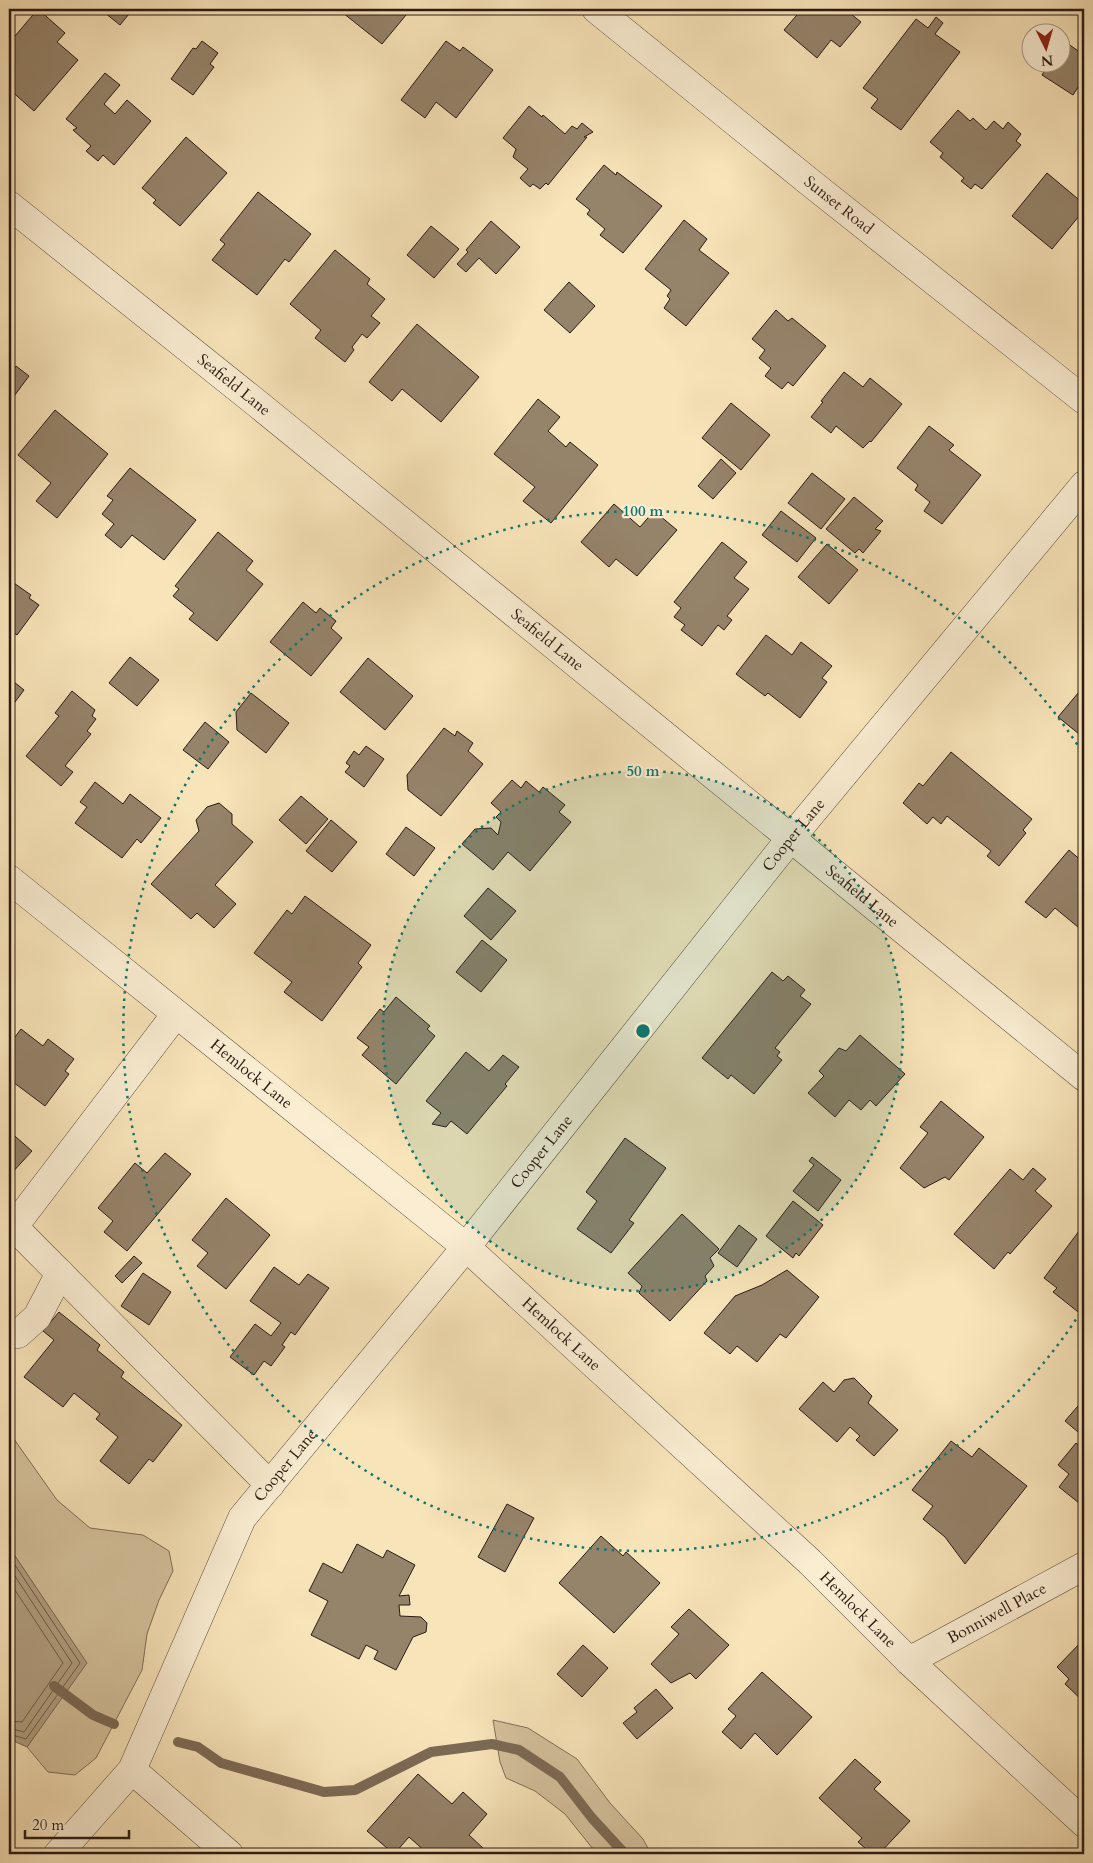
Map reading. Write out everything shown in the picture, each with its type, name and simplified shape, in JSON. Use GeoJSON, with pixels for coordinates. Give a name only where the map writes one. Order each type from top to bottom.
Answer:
{"type":"FeatureCollection","features":[{"type":"Feature","properties":{"kind":"street","name":"Sunset Road"},"geometry":{"type":"LineString","coordinates":[[596,9],[1084,400]]}},
{"type":"Feature","properties":{"kind":"street","name":"Seafield Lane"},"geometry":{"type":"LineString","coordinates":[[9,205],[266,411],[1084,1077]]}},
{"type":"Feature","properties":{"kind":"street","name":"Cooper Lane"},"geometry":{"type":"LineString","coordinates":[[58,1854],[132,1770],[242,1518],[466,1247],[790,839],[1084,485]]}},
{"type":"Feature","properties":{"kind":"street","name":"Hemlock Lane"},"geometry":{"type":"LineString","coordinates":[[9,879],[466,1247],[810,1562],[909,1661],[1084,1823]]}},
{"type":"Feature","properties":{"kind":"street"},"geometry":{"type":"LineString","coordinates":[[176,1014],[12,1230],[60,1273],[270,1484]]}},
{"type":"Feature","properties":{"kind":"street"},"geometry":{"type":"LineString","coordinates":[[9,1333],[18,1334],[37,1318],[60,1273]]}},
{"type":"Feature","properties":{"kind":"street","name":"Bonniwell Place"},"geometry":{"type":"LineString","coordinates":[[909,1661],[1084,1566]]}},
{"type":"Feature","properties":{"kind":"street"},"geometry":{"type":"LineString","coordinates":[[132,1770],[229,1854]]}},
{"type":"Feature","properties":{"kind":"shaded area"},"geometry":{"type":"Polygon","coordinates":[[[9,1432],[57,1500],[90,1528],[143,1535],[169,1551],[173,1571],[159,1600],[147,1634],[142,1670],[96,1758],[75,1775],[48,1772],[27,1747],[86,1663],[9,1547],[9,1432]]]}},
{"type":"Feature","properties":{"kind":"shaded area"},"geometry":{"type":"Polygon","coordinates":[[[493,1720],[528,1728],[577,1759],[610,1803],[643,1839],[651,1854],[597,1854],[565,1814],[535,1791],[506,1778],[500,1762],[493,1720]]]}},
{"type":"Feature","properties":{"kind":"water"},"geometry":{"type":"Polygon","coordinates":[[[9,1547],[87,1663],[27,1747],[9,1739],[9,1547]]]}},
{"type":"Feature","properties":{"kind":"building"},"geometry":{"type":"Polygon","coordinates":[[[38,9],[65,33],[57,42],[78,60],[34,111],[9,89],[9,81],[12,77],[9,74],[9,43],[38,9]]]}},
{"type":"Feature","properties":{"kind":"building"},"geometry":{"type":"Polygon","coordinates":[[[108,9],[133,9],[120,25],[105,13],[108,9]]]}},
{"type":"Feature","properties":{"kind":"building"},"geometry":{"type":"Polygon","coordinates":[[[338,9],[411,9],[382,44],[338,9]]]}},
{"type":"Feature","properties":{"kind":"building"},"geometry":{"type":"Polygon","coordinates":[[[802,9],[855,9],[851,14],[861,22],[840,47],[831,40],[817,58],[784,30],[802,9]]]}},
{"type":"Feature","properties":{"kind":"building"},"geometry":{"type":"Polygon","coordinates":[[[936,17],[943,23],[935,34],[960,52],[901,130],[871,108],[878,99],[863,88],[916,19],[928,28],[936,17]]]}},
{"type":"Feature","properties":{"kind":"building"},"geometry":{"type":"Polygon","coordinates":[[[202,41],[218,53],[210,64],[214,67],[193,95],[171,79],[193,48],[196,49],[202,41]]]}},
{"type":"Feature","properties":{"kind":"building"},"geometry":{"type":"Polygon","coordinates":[[[446,41],[460,51],[463,47],[493,70],[456,118],[436,102],[425,118],[401,100],[446,41]]]}},
{"type":"Feature","properties":{"kind":"building"},"geometry":{"type":"Polygon","coordinates":[[[1070,45],[1084,55],[1084,78],[1073,95],[1042,75],[1044,72],[1070,72],[1070,45]]]}},
{"type":"Feature","properties":{"kind":"building"},"geometry":{"type":"Polygon","coordinates":[[[105,73],[120,85],[104,104],[115,114],[127,100],[151,121],[114,165],[103,155],[98,161],[86,151],[91,146],[73,130],[77,128],[66,119],[105,73]]]}},
{"type":"Feature","properties":{"kind":"building"},"geometry":{"type":"Polygon","coordinates":[[[529,106],[565,134],[572,126],[577,129],[582,123],[593,132],[584,137],[587,137],[548,185],[546,183],[540,189],[533,184],[530,187],[520,178],[528,169],[513,157],[516,149],[503,138],[529,106]]]}},
{"type":"Feature","properties":{"kind":"building"},"geometry":{"type":"Polygon","coordinates":[[[958,110],[970,121],[973,118],[986,130],[994,121],[1003,129],[1008,122],[1021,134],[1016,141],[1021,145],[982,189],[975,184],[971,189],[961,181],[964,178],[940,157],[943,153],[930,142],[958,110]]]}},
{"type":"Feature","properties":{"kind":"building"},"geometry":{"type":"Polygon","coordinates":[[[186,137],[227,173],[180,226],[153,203],[156,200],[142,188],[186,137]]]}},
{"type":"Feature","properties":{"kind":"building"},"geometry":{"type":"Polygon","coordinates":[[[604,165],[616,175],[617,172],[662,206],[623,253],[600,235],[605,229],[587,214],[590,210],[576,199],[604,165]]]}},
{"type":"Feature","properties":{"kind":"building"},"geometry":{"type":"Polygon","coordinates":[[[1047,173],[1084,204],[1084,210],[1052,249],[1012,216],[1047,173]]]}},
{"type":"Feature","properties":{"kind":"building"},"geometry":{"type":"Polygon","coordinates":[[[258,192],[311,234],[289,262],[285,259],[257,295],[212,260],[225,244],[220,240],[258,192]]]}},
{"type":"Feature","properties":{"kind":"building"},"geometry":{"type":"Polygon","coordinates":[[[684,220],[707,239],[699,250],[729,273],[686,326],[664,308],[670,299],[667,296],[671,290],[645,269],[684,220]]]}},
{"type":"Feature","properties":{"kind":"building"},"geometry":{"type":"Polygon","coordinates":[[[491,221],[520,247],[496,274],[479,258],[466,272],[457,264],[468,252],[466,250],[491,221]]]}},
{"type":"Feature","properties":{"kind":"building"},"geometry":{"type":"Polygon","coordinates":[[[431,226],[459,249],[434,278],[407,255],[431,226]]]}},
{"type":"Feature","properties":{"kind":"building"},"geometry":{"type":"Polygon","coordinates":[[[335,250],[370,279],[367,284],[385,299],[371,316],[380,323],[367,338],[362,334],[352,347],[354,350],[345,362],[315,338],[321,330],[290,304],[335,250]]]}},
{"type":"Feature","properties":{"kind":"building"},"geometry":{"type":"Polygon","coordinates":[[[569,282],[595,306],[570,333],[544,310],[569,282]]]}},
{"type":"Feature","properties":{"kind":"building"},"geometry":{"type":"Polygon","coordinates":[[[776,310],[788,321],[792,318],[826,346],[793,386],[788,382],[782,389],[765,376],[771,368],[759,358],[765,350],[752,339],[776,310]]]}},
{"type":"Feature","properties":{"kind":"building"},"geometry":{"type":"Polygon","coordinates":[[[417,324],[479,377],[441,422],[402,389],[392,401],[369,382],[417,324]]]}},
{"type":"Feature","properties":{"kind":"building"},"geometry":{"type":"Polygon","coordinates":[[[16,366],[29,376],[9,403],[9,371],[11,373],[16,366]]]}},
{"type":"Feature","properties":{"kind":"building"},"geometry":{"type":"Polygon","coordinates":[[[844,372],[863,387],[870,378],[902,404],[871,442],[863,448],[836,426],[831,433],[811,417],[844,372]]]}},
{"type":"Feature","properties":{"kind":"building"},"geometry":{"type":"Polygon","coordinates":[[[538,399],[560,417],[548,431],[566,447],[570,442],[598,465],[551,523],[523,501],[535,487],[494,454],[538,399]]]}},
{"type":"Feature","properties":{"kind":"building"},"geometry":{"type":"Polygon","coordinates":[[[731,403],[770,435],[741,470],[702,438],[731,403]]]}},
{"type":"Feature","properties":{"kind":"building"},"geometry":{"type":"Polygon","coordinates":[[[55,410],[108,454],[57,518],[36,501],[51,483],[18,455],[55,410]]]}},
{"type":"Feature","properties":{"kind":"building"},"geometry":{"type":"Polygon","coordinates":[[[929,426],[954,445],[949,450],[981,475],[942,524],[924,511],[930,502],[915,490],[918,485],[897,468],[929,426]]]}},
{"type":"Feature","properties":{"kind":"building"},"geometry":{"type":"Polygon","coordinates":[[[721,459],[736,473],[713,499],[698,486],[721,459]]]}},
{"type":"Feature","properties":{"kind":"building"},"geometry":{"type":"Polygon","coordinates":[[[130,468],[196,520],[164,560],[132,535],[121,548],[105,535],[114,524],[102,514],[113,500],[107,496],[130,468]]]}},
{"type":"Feature","properties":{"kind":"building"},"geometry":{"type":"Polygon","coordinates":[[[812,473],[845,499],[821,529],[788,503],[812,473]]]}},
{"type":"Feature","properties":{"kind":"building"},"geometry":{"type":"Polygon","coordinates":[[[854,497],[883,521],[875,529],[881,531],[863,553],[859,549],[855,553],[826,529],[854,497]]]}},
{"type":"Feature","properties":{"kind":"building"},"geometry":{"type":"Polygon","coordinates":[[[614,504],[640,527],[654,511],[677,530],[637,576],[616,559],[609,567],[581,542],[614,504]]]}},
{"type":"Feature","properties":{"kind":"building"},"geometry":{"type":"Polygon","coordinates":[[[781,511],[816,538],[797,562],[762,535],[781,511]]]}},
{"type":"Feature","properties":{"kind":"building"},"geometry":{"type":"Polygon","coordinates":[[[218,532],[253,561],[246,570],[263,584],[217,641],[189,619],[194,613],[173,596],[179,589],[175,586],[218,532]]]}},
{"type":"Feature","properties":{"kind":"building"},"geometry":{"type":"Polygon","coordinates":[[[722,542],[747,562],[734,578],[749,589],[727,616],[732,620],[724,630],[718,625],[702,646],[681,630],[685,625],[674,617],[681,608],[674,602],[722,542]]]}},
{"type":"Feature","properties":{"kind":"building"},"geometry":{"type":"Polygon","coordinates":[[[827,544],[858,570],[829,604],[798,577],[827,544]]]}},
{"type":"Feature","properties":{"kind":"building"},"geometry":{"type":"Polygon","coordinates":[[[11,581],[31,595],[29,598],[39,605],[17,635],[9,629],[9,584],[11,581]]]}},
{"type":"Feature","properties":{"kind":"building"},"geometry":{"type":"Polygon","coordinates":[[[303,602],[316,613],[320,608],[336,621],[331,628],[342,638],[311,676],[270,642],[303,602]]]}},
{"type":"Feature","properties":{"kind":"building"},"geometry":{"type":"Polygon","coordinates":[[[1084,631],[1084,642],[1079,638],[1084,631]]]}},
{"type":"Feature","properties":{"kind":"building"},"geometry":{"type":"Polygon","coordinates":[[[766,635],[792,655],[801,642],[832,666],[822,678],[827,682],[800,718],[768,693],[765,696],[736,674],[766,635]]]}},
{"type":"Feature","properties":{"kind":"building"},"geometry":{"type":"Polygon","coordinates":[[[130,657],[159,680],[137,706],[109,683],[130,657]]]}},
{"type":"Feature","properties":{"kind":"building"},"geometry":{"type":"Polygon","coordinates":[[[368,658],[413,696],[385,730],[340,692],[368,658]]]}},
{"type":"Feature","properties":{"kind":"building"},"geometry":{"type":"Polygon","coordinates":[[[9,678],[24,690],[9,710],[9,678]]]}},
{"type":"Feature","properties":{"kind":"building"},"geometry":{"type":"Polygon","coordinates":[[[72,691],[95,710],[92,716],[96,719],[87,731],[91,734],[65,766],[73,772],[61,786],[26,756],[59,716],[55,713],[72,691]]]}},
{"type":"Feature","properties":{"kind":"building"},"geometry":{"type":"Polygon","coordinates":[[[1079,692],[1084,696],[1084,728],[1079,734],[1058,717],[1079,692]]]}},
{"type":"Feature","properties":{"kind":"building"},"geometry":{"type":"Polygon","coordinates":[[[251,693],[289,723],[266,753],[237,730],[236,712],[251,693]]]}},
{"type":"Feature","properties":{"kind":"building"},"geometry":{"type":"Polygon","coordinates":[[[205,722],[229,742],[208,769],[183,750],[205,722]]]}},
{"type":"Feature","properties":{"kind":"building"},"geometry":{"type":"Polygon","coordinates":[[[444,728],[455,736],[457,731],[473,743],[468,751],[483,764],[441,816],[408,790],[407,775],[444,728]]]}},
{"type":"Feature","properties":{"kind":"building"},"geometry":{"type":"Polygon","coordinates":[[[366,746],[384,759],[364,787],[345,772],[350,766],[346,763],[354,751],[359,755],[366,746]]]}},
{"type":"Feature","properties":{"kind":"building"},"geometry":{"type":"Polygon","coordinates":[[[951,752],[1032,819],[1023,830],[1026,833],[999,866],[987,856],[991,851],[947,816],[941,824],[933,817],[927,824],[903,803],[919,783],[923,786],[951,752]]]}},
{"type":"Feature","properties":{"kind":"building"},"geometry":{"type":"Polygon","coordinates":[[[512,780],[521,788],[526,781],[539,792],[543,787],[565,805],[559,812],[571,822],[530,871],[508,852],[493,870],[462,844],[475,829],[491,828],[498,835],[501,822],[496,817],[501,812],[491,803],[512,780]]]}},
{"type":"Feature","properties":{"kind":"building"},"geometry":{"type":"Polygon","coordinates":[[[95,782],[123,804],[130,794],[161,818],[141,843],[137,839],[122,858],[75,823],[87,807],[80,802],[95,782]]]}},
{"type":"Feature","properties":{"kind":"building"},"geometry":{"type":"Polygon","coordinates":[[[301,796],[328,819],[306,844],[279,820],[301,796]]]}},
{"type":"Feature","properties":{"kind":"building"},"geometry":{"type":"Polygon","coordinates":[[[219,803],[232,814],[232,824],[253,842],[215,885],[236,904],[214,928],[197,913],[191,919],[151,884],[199,831],[196,820],[207,807],[219,803]]]}},
{"type":"Feature","properties":{"kind":"building"},"geometry":{"type":"Polygon","coordinates":[[[331,820],[357,842],[332,872],[306,851],[331,820]]]}},
{"type":"Feature","properties":{"kind":"building"},"geometry":{"type":"Polygon","coordinates":[[[406,827],[435,848],[414,876],[386,854],[406,827]]]}},
{"type":"Feature","properties":{"kind":"building"},"geometry":{"type":"Polygon","coordinates":[[[1069,850],[1084,863],[1084,932],[1055,908],[1046,918],[1025,902],[1069,850]]]}},
{"type":"Feature","properties":{"kind":"building"},"geometry":{"type":"Polygon","coordinates":[[[488,888],[516,911],[491,940],[464,916],[488,888]]]}},
{"type":"Feature","properties":{"kind":"building"},"geometry":{"type":"Polygon","coordinates":[[[305,896],[371,945],[358,963],[362,967],[322,1021],[284,992],[292,982],[254,953],[287,910],[292,914],[305,896]]]}},
{"type":"Feature","properties":{"kind":"building"},"geometry":{"type":"Polygon","coordinates":[[[482,940],[507,960],[481,992],[456,972],[482,940]]]}},
{"type":"Feature","properties":{"kind":"building"},"geometry":{"type":"Polygon","coordinates":[[[772,972],[783,981],[788,976],[805,990],[800,996],[811,1004],[775,1048],[780,1052],[777,1056],[782,1060],[754,1094],[731,1075],[728,1079],[702,1058],[772,972]]]}},
{"type":"Feature","properties":{"kind":"building"},"geometry":{"type":"Polygon","coordinates":[[[396,997],[430,1026],[427,1029],[435,1036],[396,1084],[362,1055],[369,1047],[357,1038],[380,1009],[384,1012],[396,997]]]}},
{"type":"Feature","properties":{"kind":"building"},"geometry":{"type":"Polygon","coordinates":[[[21,1029],[43,1046],[48,1039],[74,1059],[65,1071],[69,1074],[45,1106],[9,1079],[9,1039],[12,1041],[21,1029]]]}},
{"type":"Feature","properties":{"kind":"building"},"geometry":{"type":"Polygon","coordinates":[[[860,1035],[905,1074],[876,1106],[870,1100],[861,1110],[849,1100],[835,1117],[808,1093],[824,1076],[819,1071],[839,1048],[846,1051],[860,1035]]]}},
{"type":"Feature","properties":{"kind":"building"},"geometry":{"type":"Polygon","coordinates":[[[466,1052],[489,1071],[503,1055],[519,1067],[505,1084],[507,1086],[467,1134],[451,1121],[446,1127],[432,1124],[441,1113],[426,1101],[466,1052]]]}},
{"type":"Feature","properties":{"kind":"building"},"geometry":{"type":"Polygon","coordinates":[[[941,1101],[984,1137],[949,1180],[945,1177],[924,1188],[900,1168],[928,1133],[920,1127],[941,1101]]]}},
{"type":"Feature","properties":{"kind":"building"},"geometry":{"type":"Polygon","coordinates":[[[9,1131],[32,1151],[10,1175],[9,1173],[9,1131]]]}},
{"type":"Feature","properties":{"kind":"building"},"geometry":{"type":"Polygon","coordinates":[[[625,1138],[666,1168],[629,1220],[634,1223],[611,1253],[577,1229],[597,1201],[586,1192],[625,1138]]]}},
{"type":"Feature","properties":{"kind":"building"},"geometry":{"type":"Polygon","coordinates":[[[165,1153],[191,1174],[127,1251],[104,1232],[113,1221],[98,1208],[135,1163],[147,1173],[165,1153]]]}},
{"type":"Feature","properties":{"kind":"building"},"geometry":{"type":"Polygon","coordinates":[[[812,1157],[841,1180],[818,1211],[793,1191],[814,1165],[809,1161],[812,1157]]]}},
{"type":"Feature","properties":{"kind":"building"},"geometry":{"type":"Polygon","coordinates":[[[1033,1168],[1046,1179],[1035,1191],[1052,1206],[1010,1254],[1008,1252],[994,1269],[954,1234],[1010,1169],[1023,1180],[1033,1168]]]}},
{"type":"Feature","properties":{"kind":"building"},"geometry":{"type":"Polygon","coordinates":[[[226,1198],[270,1235],[226,1289],[197,1266],[208,1253],[192,1240],[226,1198]]]}},
{"type":"Feature","properties":{"kind":"building"},"geometry":{"type":"Polygon","coordinates":[[[793,1201],[823,1225],[799,1256],[796,1253],[793,1258],[766,1236],[793,1201]]]}},
{"type":"Feature","properties":{"kind":"building"},"geometry":{"type":"Polygon","coordinates":[[[682,1214],[719,1249],[710,1258],[714,1266],[705,1276],[707,1281],[670,1321],[639,1293],[642,1286],[628,1273],[682,1214]]]}},
{"type":"Feature","properties":{"kind":"building"},"geometry":{"type":"Polygon","coordinates":[[[739,1225],[757,1239],[737,1267],[718,1253],[739,1225]]]}},
{"type":"Feature","properties":{"kind":"building"},"geometry":{"type":"Polygon","coordinates":[[[1082,1227],[1084,1229],[1084,1313],[1082,1315],[1053,1292],[1057,1288],[1044,1278],[1082,1227]]]}},
{"type":"Feature","properties":{"kind":"building"},"geometry":{"type":"Polygon","coordinates":[[[134,1256],[142,1263],[122,1283],[115,1276],[134,1256]]]}},
{"type":"Feature","properties":{"kind":"building"},"geometry":{"type":"Polygon","coordinates":[[[274,1267],[299,1285],[308,1274],[329,1288],[295,1335],[291,1332],[282,1345],[285,1347],[271,1366],[264,1361],[254,1375],[230,1357],[255,1324],[271,1336],[281,1323],[250,1301],[274,1267]]]}},
{"type":"Feature","properties":{"kind":"building"},"geometry":{"type":"Polygon","coordinates":[[[787,1270],[819,1297],[786,1338],[780,1334],[757,1362],[737,1346],[730,1354],[704,1333],[735,1296],[762,1285],[787,1270]]]}},
{"type":"Feature","properties":{"kind":"building"},"geometry":{"type":"Polygon","coordinates":[[[143,1273],[171,1292],[149,1325],[121,1306],[143,1273]]]}},
{"type":"Feature","properties":{"kind":"building"},"geometry":{"type":"Polygon","coordinates":[[[59,1312],[100,1345],[97,1350],[124,1372],[121,1377],[182,1425],[153,1462],[149,1459],[129,1484],[100,1461],[118,1437],[96,1419],[100,1414],[74,1393],[63,1407],[24,1377],[54,1340],[43,1331],[59,1312]]]}},
{"type":"Feature","properties":{"kind":"building"},"geometry":{"type":"Polygon","coordinates":[[[854,1378],[872,1396],[868,1403],[898,1430],[874,1456],[856,1440],[860,1436],[850,1427],[837,1442],[799,1409],[823,1382],[834,1392],[844,1380],[854,1378]]]}},
{"type":"Feature","properties":{"kind":"building"},"geometry":{"type":"Polygon","coordinates":[[[1084,1399],[1084,1437],[1065,1421],[1084,1399]]]}},
{"type":"Feature","properties":{"kind":"building"},"geometry":{"type":"Polygon","coordinates":[[[951,1441],[972,1457],[979,1448],[1027,1486],[965,1564],[945,1537],[923,1519],[933,1506],[912,1490],[951,1441]]]}},
{"type":"Feature","properties":{"kind":"building"},"geometry":{"type":"Polygon","coordinates":[[[1076,1443],[1084,1450],[1084,1507],[1059,1487],[1069,1474],[1058,1465],[1076,1443]]]}},
{"type":"Feature","properties":{"kind":"building"},"geometry":{"type":"Polygon","coordinates":[[[507,1504],[534,1518],[505,1572],[478,1557],[507,1504]]]}},
{"type":"Feature","properties":{"kind":"building"},"geometry":{"type":"Polygon","coordinates":[[[601,1536],[623,1556],[626,1552],[660,1583],[614,1633],[559,1583],[601,1536]]]}},
{"type":"Feature","properties":{"kind":"building"},"geometry":{"type":"Polygon","coordinates":[[[357,1544],[383,1558],[387,1550],[415,1565],[399,1596],[409,1595],[410,1605],[399,1605],[400,1616],[421,1617],[427,1623],[426,1632],[413,1637],[396,1670],[374,1659],[378,1651],[366,1645],[359,1659],[311,1635],[328,1601],[309,1591],[323,1563],[342,1573],[357,1544]]]}},
{"type":"Feature","properties":{"kind":"building"},"geometry":{"type":"Polygon","coordinates":[[[689,1609],[729,1645],[696,1679],[690,1673],[671,1683],[651,1664],[679,1634],[671,1627],[689,1609]]]}},
{"type":"Feature","properties":{"kind":"building"},"geometry":{"type":"Polygon","coordinates":[[[1084,1639],[1084,1702],[1065,1684],[1069,1679],[1057,1667],[1084,1639]]]}},
{"type":"Feature","properties":{"kind":"building"},"geometry":{"type":"Polygon","coordinates":[[[583,1645],[608,1668],[582,1697],[557,1674],[583,1645]]]}},
{"type":"Feature","properties":{"kind":"building"},"geometry":{"type":"Polygon","coordinates":[[[762,1672],[812,1717],[777,1755],[755,1733],[741,1749],[722,1732],[736,1716],[728,1709],[762,1672]]]}},
{"type":"Feature","properties":{"kind":"building"},"geometry":{"type":"Polygon","coordinates":[[[656,1689],[673,1708],[637,1739],[623,1723],[637,1712],[634,1708],[656,1689]]]}},
{"type":"Feature","properties":{"kind":"building"},"geometry":{"type":"Polygon","coordinates":[[[855,1759],[881,1782],[874,1789],[910,1821],[879,1854],[872,1854],[858,1842],[862,1838],[819,1798],[855,1759]]]}},
{"type":"Feature","properties":{"kind":"building"},"geometry":{"type":"Polygon","coordinates":[[[418,1774],[452,1804],[463,1792],[487,1814],[469,1835],[484,1849],[479,1854],[426,1854],[409,1837],[394,1854],[367,1831],[418,1774]]]}},
{"type":"Feature","properties":{"kind":"waterway"},"geometry":{"type":"LineString","coordinates":[[54,1686],[93,1715],[114,1724]]}},
{"type":"Feature","properties":{"kind":"waterway"},"geometry":{"type":"LineString","coordinates":[[178,1742],[198,1747],[221,1763],[324,1792],[355,1790],[431,1752],[492,1744],[519,1750],[560,1777],[592,1818],[625,1854]]}}]}
